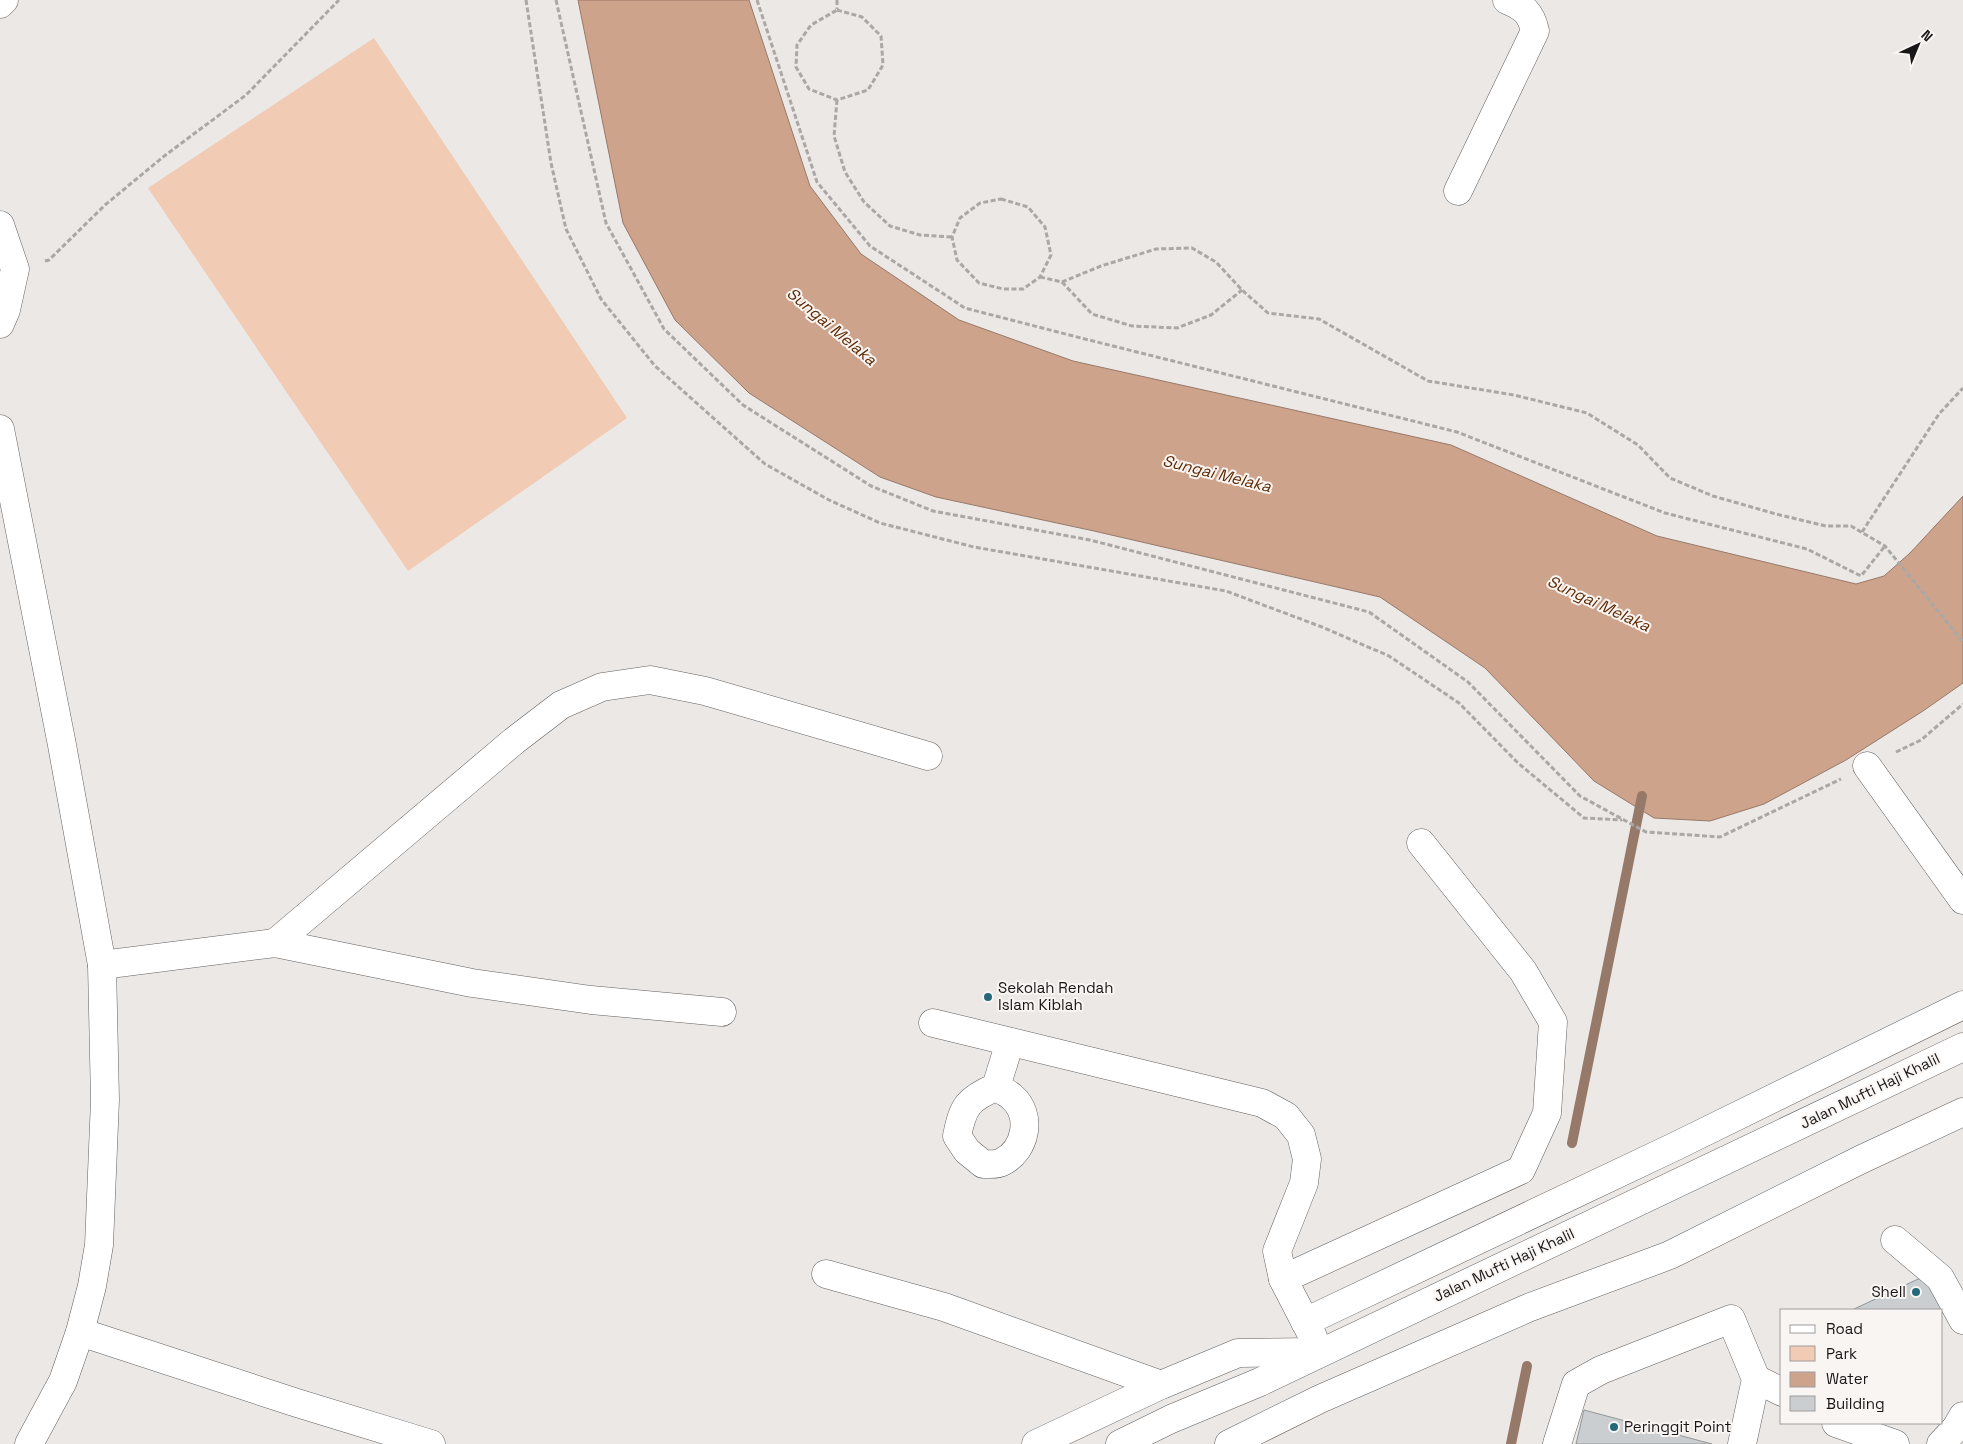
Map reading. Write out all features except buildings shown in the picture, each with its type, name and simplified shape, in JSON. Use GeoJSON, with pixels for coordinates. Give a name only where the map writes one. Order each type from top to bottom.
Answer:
{"type":"FeatureCollection","features":[{"type":"Feature","properties":{"kind":"street"},"geometry":{"type":"LineString","coordinates":[[0,4],[4,0]]}},
{"type":"Feature","properties":{"kind":"street"},"geometry":{"type":"LineString","coordinates":[[1458,191],[1535,32],[1532,18],[1522,8],[1506,0]]}},
{"type":"Feature","properties":{"kind":"street"},"geometry":{"type":"LineString","coordinates":[[0,225],[16,269],[6,310],[0,324]]}},
{"type":"Feature","properties":{"kind":"street"},"geometry":{"type":"LineString","coordinates":[[0,429],[62,745],[102,965],[105,1100],[99,1245],[92,1286],[80,1332],[63,1380],[29,1444]]}},
{"type":"Feature","properties":{"kind":"street"},"geometry":{"type":"LineString","coordinates":[[275,943],[514,740],[561,705],[602,687],[650,680],[705,691],[928,756]]}},
{"type":"Feature","properties":{"kind":"street"},"geometry":{"type":"LineString","coordinates":[[1867,766],[1963,900]]}},
{"type":"Feature","properties":{"kind":"street"},"geometry":{"type":"LineString","coordinates":[[1283,1279],[1521,1170],[1548,1112],[1553,1022],[1523,971],[1421,843]]}},
{"type":"Feature","properties":{"kind":"street"},"geometry":{"type":"LineString","coordinates":[[102,965],[275,943],[472,983],[591,1000],[722,1012]]}},
{"type":"Feature","properties":{"kind":"street"},"geometry":{"type":"LineString","coordinates":[[1305,1322],[1676,1146],[1963,1005]]}},
{"type":"Feature","properties":{"kind":"street"},"geometry":{"type":"LineString","coordinates":[[933,1023],[1262,1103],[1286,1116],[1301,1135],[1307,1159],[1304,1183],[1277,1251],[1283,1279],[1321,1352],[1260,1382],[1120,1444]]}},
{"type":"Feature","properties":{"kind":"street"},"geometry":{"type":"LineString","coordinates":[[996,1087],[1010,1042]]}},
{"type":"Feature","properties":{"kind":"street","name":"Jalan Mufti Haji Khalil"},"geometry":{"type":"LineString","coordinates":[[1036,1444],[1161,1385],[1238,1353],[1321,1352],[1963,1047]]}},
{"type":"Feature","properties":{"kind":"street"},"geometry":{"type":"LineString","coordinates":[[1229,1444],[1320,1399],[1528,1308],[1670,1256],[1860,1160],[1963,1112]]}},
{"type":"Feature","properties":{"kind":"street"},"geometry":{"type":"LineString","coordinates":[[1895,1240],[1940,1278],[1963,1320]]}},
{"type":"Feature","properties":{"kind":"street"},"geometry":{"type":"LineString","coordinates":[[826,1274],[944,1307],[1161,1385]]}},
{"type":"Feature","properties":{"kind":"street"},"geometry":{"type":"LineString","coordinates":[[1557,1444],[1576,1384],[1601,1370],[1731,1318],[1756,1379],[1742,1444]]}},
{"type":"Feature","properties":{"kind":"street"},"geometry":{"type":"LineString","coordinates":[[80,1332],[297,1403],[432,1444]]}},
{"type":"Feature","properties":{"kind":"street"},"geometry":{"type":"LineString","coordinates":[[1756,1379],[1780,1391]]}},
{"type":"Feature","properties":{"kind":"street"},"geometry":{"type":"LineString","coordinates":[[1941,1444],[1956,1428],[1963,1416]]}},
{"type":"Feature","properties":{"kind":"street"},"geometry":{"type":"LineString","coordinates":[[1839,1424],[1895,1444]]}},
{"type":"Feature","properties":{"kind":"path"},"geometry":{"type":"LineString","coordinates":[[16,269],[49,260],[105,205],[163,157],[246,95],[339,0]]}},
{"type":"Feature","properties":{"kind":"path"},"geometry":{"type":"LineString","coordinates":[[526,0],[551,163],[566,229],[601,298],[655,366],[765,464],[829,500],[880,524],[974,548],[1226,591],[1390,656],[1459,704],[1518,764],[1584,818],[1625,821]]}},
{"type":"Feature","properties":{"kind":"path"},"geometry":{"type":"LineString","coordinates":[[556,0],[606,223],[664,329],[743,405],[871,486],[933,511],[1090,540],[1369,612],[1468,682],[1580,796],[1646,832],[1720,837],[1921,740],[1963,704]]}},
{"type":"Feature","properties":{"kind":"path"},"geometry":{"type":"LineString","coordinates":[[757,0],[817,182],[870,246],[965,308],[1458,432],[1666,513],[1807,549],[1861,576],[1885,546]]}},
{"type":"Feature","properties":{"kind":"path"},"geometry":{"type":"LineString","coordinates":[[837,0],[837,10]]}},
{"type":"Feature","properties":{"kind":"path"},"geometry":{"type":"LineString","coordinates":[[837,10],[862,18],[881,36],[883,65],[868,90],[837,100],[809,89],[796,67],[797,45],[811,25],[837,10]]}},
{"type":"Feature","properties":{"kind":"path"},"geometry":{"type":"LineString","coordinates":[[837,100],[834,136],[845,172],[864,202],[890,226],[920,235],[952,236]]}},
{"type":"Feature","properties":{"kind":"path"},"geometry":{"type":"LineString","coordinates":[[1001,199],[1028,207],[1045,227],[1051,255],[1040,277],[1023,288],[1003,289],[979,283],[957,260],[952,236],[960,218],[980,203],[1001,199]]}},
{"type":"Feature","properties":{"kind":"path"},"geometry":{"type":"LineString","coordinates":[[1062,282],[1101,266],[1156,249],[1192,248],[1216,262],[1242,290],[1268,313],[1319,319],[1428,381],[1514,395],[1587,413],[1638,445],[1670,478],[1713,496],[1826,526],[1851,526],[1885,546],[1963,642]]}},
{"type":"Feature","properties":{"kind":"path"},"geometry":{"type":"LineString","coordinates":[[1040,277],[1062,282],[1092,314],[1132,326],[1177,328],[1210,316],[1242,290]]}},
{"type":"Feature","properties":{"kind":"path"},"geometry":{"type":"LineString","coordinates":[[1862,532],[1939,414],[1963,388]]}},
{"type":"Feature","properties":{"kind":"green space"},"geometry":{"type":"Polygon","coordinates":[[[374,38],[627,418],[408,571],[148,188],[374,38]]]}},
{"type":"Feature","properties":{"kind":"water","name":"Sungai Melaka"},"geometry":{"type":"Polygon","coordinates":[[[578,0],[749,0],[810,186],[861,254],[959,320],[1073,361],[1451,445],[1657,536],[1856,584],[1884,576],[1910,553],[1963,496],[1963,683],[1846,760],[1764,804],[1710,821],[1654,818],[1594,781],[1485,668],[1380,597],[1094,531],[936,497],[880,477],[749,393],[675,320],[623,223],[578,0]]]}},
{"type":"Feature","properties":{"kind":"waterway"},"geometry":{"type":"LineString","coordinates":[[1572,1143],[1642,796]]}},
{"type":"Feature","properties":{"kind":"waterway"},"geometry":{"type":"LineString","coordinates":[[1511,1444],[1527,1366]]}},
{"type":"Feature","properties":{"kind":"place","name":"Sekolah Rendah Islam Kiblah"},"geometry":{"type":"Point","coordinates":[988,997]}},
{"type":"Feature","properties":{"kind":"place","name":"Shell"},"geometry":{"type":"Point","coordinates":[1916,1292]}},
{"type":"Feature","properties":{"kind":"place","name":"Peringgit Point"},"geometry":{"type":"Point","coordinates":[1614,1427]}}]}
